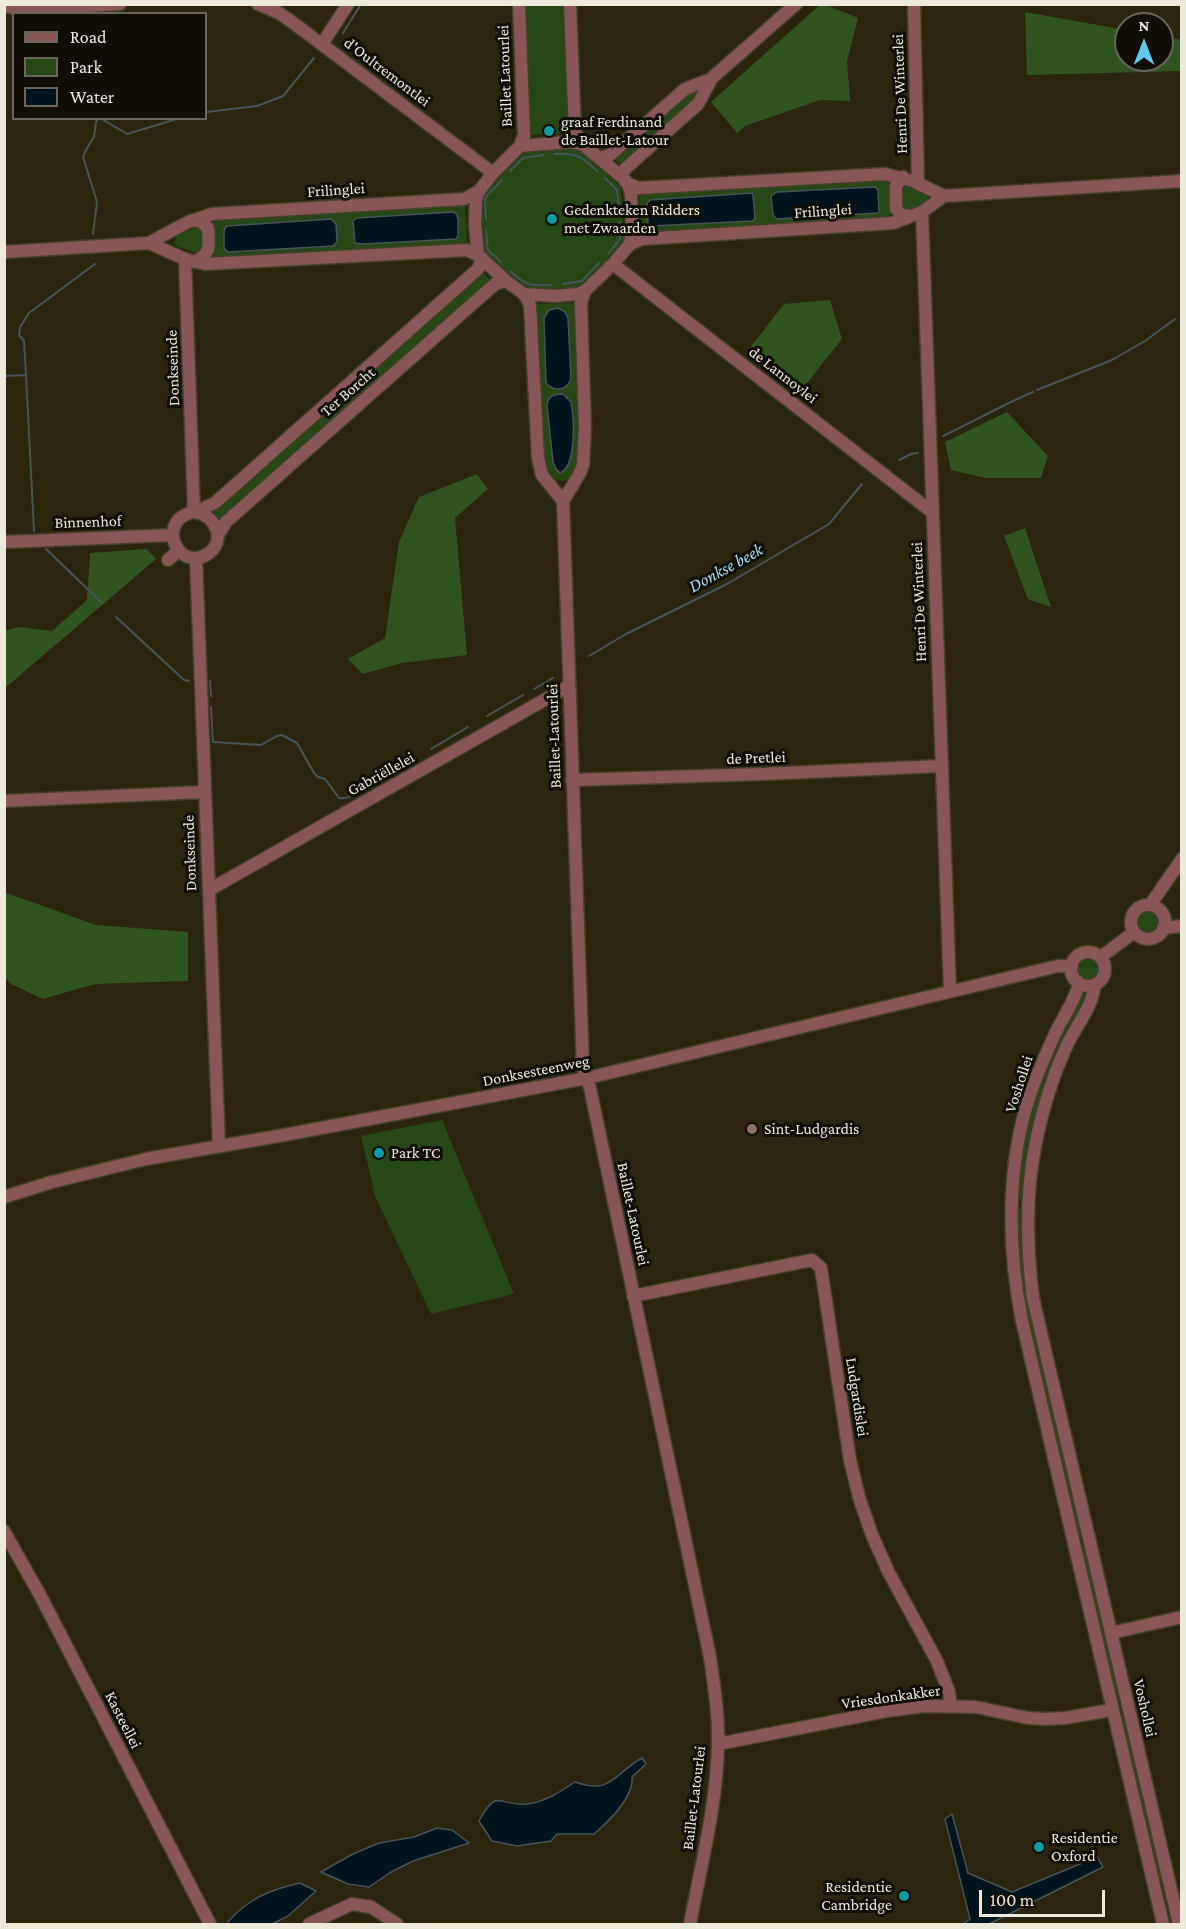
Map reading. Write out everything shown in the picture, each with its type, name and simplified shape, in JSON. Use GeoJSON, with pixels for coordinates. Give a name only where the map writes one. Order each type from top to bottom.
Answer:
{"type":"FeatureCollection","features":[{"type":"Feature","properties":{"kind":"street"},"geometry":{"type":"LineString","coordinates":[[4,6],[30,10],[120,4]]}},
{"type":"Feature","properties":{"kind":"street","name":"d'Oultremontlei"},"geometry":{"type":"LineString","coordinates":[[258,4],[279,13],[493,172]]}},
{"type":"Feature","properties":{"kind":"street"},"geometry":{"type":"LineString","coordinates":[[322,44],[348,4]]}},
{"type":"Feature","properties":{"kind":"street","name":"Baillet Latourlei"},"geometry":{"type":"LineString","coordinates":[[519,4],[524,135],[520,146]]}},
{"type":"Feature","properties":{"kind":"street"},"geometry":{"type":"LineString","coordinates":[[570,4],[575,132],[582,144],[625,180]]}},
{"type":"Feature","properties":{"kind":"street"},"geometry":{"type":"LineString","coordinates":[[600,158],[610,155],[685,89],[712,78],[796,4]]}},
{"type":"Feature","properties":{"kind":"street","name":"Henri De Winterlei"},"geometry":{"type":"LineString","coordinates":[[914,4],[918,183]]}},
{"type":"Feature","properties":{"kind":"street"},"geometry":{"type":"LineString","coordinates":[[524,294],[555,297],[577,294],[585,291],[614,264],[630,244],[632,229],[631,194],[625,180],[625,169],[698,104],[712,78]]}},
{"type":"Feature","properties":{"kind":"street"},"geometry":{"type":"LineString","coordinates":[[582,144],[550,142],[520,146],[493,172],[479,191],[475,206],[480,256],[506,281],[524,294],[530,305],[539,468],[562,501],[583,465],[585,428],[582,303],[585,291]]}},
{"type":"Feature","properties":{"kind":"street","name":"Frilinglei"},"geometry":{"type":"LineString","coordinates":[[625,180],[639,188],[885,174],[903,177],[944,196]]}},
{"type":"Feature","properties":{"kind":"street"},"geometry":{"type":"LineString","coordinates":[[903,177],[896,184],[896,209],[902,215],[916,214]]}},
{"type":"Feature","properties":{"kind":"street","name":"Frilinglei"},"geometry":{"type":"LineString","coordinates":[[630,244],[642,239],[893,223],[916,214],[944,196],[1182,182]]}},
{"type":"Feature","properties":{"kind":"street","name":"Frilinglei"},"geometry":{"type":"LineString","coordinates":[[4,252],[149,243],[212,214],[464,199],[479,191]]}},
{"type":"Feature","properties":{"kind":"street","name":"Henri De Winterlei"},"geometry":{"type":"LineString","coordinates":[[916,214],[932,512],[950,991]]}},
{"type":"Feature","properties":{"kind":"street"},"geometry":{"type":"LineString","coordinates":[[190,260],[206,255],[209,248],[208,228],[195,220]]}},
{"type":"Feature","properties":{"kind":"street","name":"Frilinglei"},"geometry":{"type":"LineString","coordinates":[[149,243],[190,260],[218,264],[467,250],[480,256]]}},
{"type":"Feature","properties":{"kind":"street","name":"Ter Borcht"},"geometry":{"type":"LineString","coordinates":[[194,512],[216,502],[478,269],[480,256]]}},
{"type":"Feature","properties":{"kind":"street","name":"Donkseinde"},"geometry":{"type":"LineString","coordinates":[[190,260],[194,512]]}},
{"type":"Feature","properties":{"kind":"street","name":"de Lannoylei"},"geometry":{"type":"LineString","coordinates":[[614,264],[932,512]]}},
{"type":"Feature","properties":{"kind":"street","name":"Ter Borcht"},"geometry":{"type":"LineString","coordinates":[[218,535],[226,522],[495,284],[506,281]]}},
{"type":"Feature","properties":{"kind":"street","name":"Baillet-Latourlei"},"geometry":{"type":"LineString","coordinates":[[562,501],[583,1067],[710,1657],[717,1707],[718,1744],[710,1821],[690,1924]]}},
{"type":"Feature","properties":{"kind":"street"},"geometry":{"type":"LineString","coordinates":[[194,512],[205,514],[213,521],[217,526],[218,535],[209,553],[196,558],[183,555],[178,551],[172,535],[174,526],[181,518],[194,512]]}},
{"type":"Feature","properties":{"kind":"street","name":"Binnenhof"},"geometry":{"type":"LineString","coordinates":[[4,542],[172,535]]}},
{"type":"Feature","properties":{"kind":"street"},"geometry":{"type":"LineString","coordinates":[[168,560],[178,551]]}},
{"type":"Feature","properties":{"kind":"street","name":"Donkseinde"},"geometry":{"type":"LineString","coordinates":[[196,558],[219,1146]]}},
{"type":"Feature","properties":{"kind":"street","name":"Gabriëllelei"},"geometry":{"type":"LineString","coordinates":[[208,890],[569,686]]}},
{"type":"Feature","properties":{"kind":"street","name":"de Pretlei"},"geometry":{"type":"LineString","coordinates":[[572,780],[941,766]]}},
{"type":"Feature","properties":{"kind":"street"},"geometry":{"type":"LineString","coordinates":[[4,801],[204,792]]}},
{"type":"Feature","properties":{"kind":"street"},"geometry":{"type":"LineString","coordinates":[[1150,905],[1182,860]]}},
{"type":"Feature","properties":{"kind":"street"},"geometry":{"type":"LineString","coordinates":[[1150,905],[1161,911],[1165,921],[1163,928],[1152,938],[1143,938],[1134,932],[1131,924],[1134,911],[1142,906],[1150,905]]}},
{"type":"Feature","properties":{"kind":"street"},"geometry":{"type":"LineString","coordinates":[[1163,928],[1182,926]]}},
{"type":"Feature","properties":{"kind":"street"},"geometry":{"type":"LineString","coordinates":[[1072,966],[1077,981],[1083,985],[1098,983],[1104,976],[1105,968],[1101,957],[1134,932]]}},
{"type":"Feature","properties":{"kind":"street","name":"Donksesteenweg"},"geometry":{"type":"LineString","coordinates":[[4,1197],[52,1182],[125,1164],[587,1078],[1058,966],[1072,966],[1075,957],[1081,953],[1090,952],[1101,957]]}},
{"type":"Feature","properties":{"kind":"street","name":"Voshollei"},"geometry":{"type":"LineString","coordinates":[[1077,981],[1078,989],[1037,1076],[1017,1154],[1012,1203],[1013,1264],[1017,1298],[1163,1924]]}},
{"type":"Feature","properties":{"kind":"street","name":"Voshollei"},"geometry":{"type":"LineString","coordinates":[[1094,985],[1093,996],[1068,1043],[1047,1099],[1035,1143],[1027,1204],[1029,1264],[1033,1298],[1179,1924]]}},
{"type":"Feature","properties":{"kind":"street"},"geometry":{"type":"LineString","coordinates":[[1012,1203],[1027,1204]]}},
{"type":"Feature","properties":{"kind":"street","name":"Ludgardislei"},"geometry":{"type":"LineString","coordinates":[[633,1296],[812,1260],[821,1268],[850,1460],[859,1497],[872,1535],[889,1573],[937,1661],[949,1692],[951,1706]]}},
{"type":"Feature","properties":{"kind":"street","name":"Kasteellei"},"geometry":{"type":"LineString","coordinates":[[4,1531],[40,1595],[210,1924]]}},
{"type":"Feature","properties":{"kind":"street"},"geometry":{"type":"LineString","coordinates":[[1074,1544],[1089,1541]]}},
{"type":"Feature","properties":{"kind":"street"},"geometry":{"type":"LineString","coordinates":[[1111,1633],[1182,1617]]}},
{"type":"Feature","properties":{"kind":"street","name":"Vriesdonkakker"},"geometry":{"type":"LineString","coordinates":[[718,1744],[924,1706],[976,1707],[1028,1718],[1045,1719],[1105,1711]]}},
{"type":"Feature","properties":{"kind":"street"},"geometry":{"type":"LineString","coordinates":[[1154,1886],[1170,1883]]}},
{"type":"Feature","properties":{"kind":"street"},"geometry":{"type":"LineString","coordinates":[[309,1924],[352,1904],[370,1906],[398,1924]]}},
{"type":"Feature","properties":{"kind":"green space"},"geometry":{"type":"Polygon","coordinates":[[[821,4],[858,18],[847,61],[850,101],[820,100],[745,126],[737,133],[711,102],[821,4]]]}},
{"type":"Feature","properties":{"kind":"green space"},"geometry":{"type":"Polygon","coordinates":[[[522,5],[567,5],[571,134],[528,135],[522,5]]]}},
{"type":"Feature","properties":{"kind":"green space"},"geometry":{"type":"Polygon","coordinates":[[[1025,12],[1114,28],[1114,72],[1142,72],[1027,75],[1025,12]]]}},
{"type":"Feature","properties":{"kind":"green space"},"geometry":{"type":"Polygon","coordinates":[[[1174,39],[1181,40],[1181,71],[1174,71],[1174,39]]]}},
{"type":"Feature","properties":{"kind":"green space"},"geometry":{"type":"Polygon","coordinates":[[[694,90],[699,96],[622,166],[613,158],[687,91],[694,90]]]}},
{"type":"Feature","properties":{"kind":"green space"},"geometry":{"type":"Polygon","coordinates":[[[567,149],[582,152],[621,187],[624,241],[584,285],[572,288],[524,287],[483,251],[481,199],[515,159],[522,154],[567,149]]]}},
{"type":"Feature","properties":{"kind":"green space"},"geometry":{"type":"Polygon","coordinates":[[[885,179],[890,187],[892,198],[889,218],[641,234],[639,193],[885,179]]]}},
{"type":"Feature","properties":{"kind":"green space"},"geometry":{"type":"Polygon","coordinates":[[[905,186],[925,191],[929,195],[928,199],[914,209],[901,207],[901,189],[905,186]]]}},
{"type":"Feature","properties":{"kind":"green space"},"geometry":{"type":"Polygon","coordinates":[[[465,204],[467,245],[217,259],[214,255],[212,224],[217,218],[465,204]]]}},
{"type":"Feature","properties":{"kind":"green space"},"geometry":{"type":"Polygon","coordinates":[[[194,228],[204,231],[202,252],[196,253],[174,244],[176,236],[194,228]]]}},
{"type":"Feature","properties":{"kind":"green space"},"geometry":{"type":"Polygon","coordinates":[[[482,272],[492,281],[221,520],[213,515],[214,509],[482,272]]]}},
{"type":"Feature","properties":{"kind":"green space"},"geometry":{"type":"Polygon","coordinates":[[[830,300],[842,339],[803,388],[749,349],[784,304],[830,300]]]}},
{"type":"Feature","properties":{"kind":"green space"},"geometry":{"type":"Polygon","coordinates":[[[575,303],[581,425],[578,466],[571,478],[564,481],[551,477],[546,471],[540,436],[535,304],[575,303]]]}},
{"type":"Feature","properties":{"kind":"green space"},"geometry":{"type":"Polygon","coordinates":[[[1007,412],[1048,456],[1041,478],[986,478],[951,470],[945,442],[1007,412]]]}},
{"type":"Feature","properties":{"kind":"green space"},"geometry":{"type":"Polygon","coordinates":[[[477,474],[488,489],[455,518],[467,655],[402,663],[363,674],[348,659],[385,638],[399,542],[419,497],[477,474]]]}},
{"type":"Feature","properties":{"kind":"green space"},"geometry":{"type":"Polygon","coordinates":[[[1025,528],[1051,607],[1028,599],[1004,536],[1025,528]]]}},
{"type":"Feature","properties":{"kind":"green space"},"geometry":{"type":"Polygon","coordinates":[[[147,549],[156,559],[5,688],[5,631],[18,627],[52,631],[87,600],[90,553],[147,549]]]}},
{"type":"Feature","properties":{"kind":"green space"},"geometry":{"type":"Polygon","coordinates":[[[4,892],[96,925],[188,932],[188,981],[95,984],[43,999],[11,984],[5,977],[4,892]]]}},
{"type":"Feature","properties":{"kind":"green space"},"geometry":{"type":"Polygon","coordinates":[[[1148,909],[1157,912],[1160,921],[1157,930],[1148,933],[1139,930],[1136,921],[1139,912],[1148,909]]]}},
{"type":"Feature","properties":{"kind":"green space"},"geometry":{"type":"Polygon","coordinates":[[[1089,957],[1098,960],[1101,969],[1098,978],[1089,981],[1080,978],[1077,969],[1080,960],[1089,957]]]}},
{"type":"Feature","properties":{"kind":"green space"},"geometry":{"type":"Polygon","coordinates":[[[1079,994],[1089,996],[1068,1035],[1024,1198],[1018,1200],[1019,1165],[1037,1087],[1079,994]]]}},
{"type":"Feature","properties":{"kind":"green space"},"geometry":{"type":"Polygon","coordinates":[[[442,1120],[514,1294],[431,1314],[375,1196],[361,1136],[442,1120]]]}},
{"type":"Feature","properties":{"kind":"green space"},"geometry":{"type":"Polygon","coordinates":[[[1017,1208],[1023,1209],[1026,1266],[1083,1538],[1077,1538],[1020,1297],[1017,1267],[1017,1208]]]}},
{"type":"Feature","properties":{"kind":"green space"},"geometry":{"type":"Polygon","coordinates":[[[1080,1547],[1086,1548],[1121,1691],[1112,1692],[1080,1547]]]}},
{"type":"Feature","properties":{"kind":"green space"},"geometry":{"type":"Polygon","coordinates":[[[1126,1713],[1164,1879],[1161,1881],[1157,1881],[1117,1715],[1126,1713]]]}},
{"type":"Feature","properties":{"kind":"water"},"geometry":{"type":"Polygon","coordinates":[[[875,187],[878,190],[878,213],[777,219],[773,215],[771,196],[777,192],[875,187]]]}},
{"type":"Feature","properties":{"kind":"water"},"geometry":{"type":"Polygon","coordinates":[[[752,193],[755,218],[753,221],[651,226],[648,224],[647,203],[650,200],[752,193]]]}},
{"type":"Feature","properties":{"kind":"water"},"geometry":{"type":"Polygon","coordinates":[[[456,213],[458,219],[456,239],[355,243],[353,221],[357,218],[456,213]]]}},
{"type":"Feature","properties":{"kind":"water"},"geometry":{"type":"Polygon","coordinates":[[[331,219],[336,224],[337,242],[333,246],[228,252],[224,248],[224,230],[227,226],[331,219]]]}},
{"type":"Feature","properties":{"kind":"water"},"geometry":{"type":"Polygon","coordinates":[[[558,308],[565,312],[568,318],[571,379],[567,386],[556,389],[546,383],[544,318],[549,310],[558,308]]]}},
{"type":"Feature","properties":{"kind":"water"},"geometry":{"type":"Polygon","coordinates":[[[563,394],[571,402],[573,441],[569,461],[560,473],[553,462],[547,405],[552,396],[563,394]]]}},
{"type":"Feature","properties":{"kind":"water"},"geometry":{"type":"Polygon","coordinates":[[[642,1758],[646,1764],[632,1777],[632,1785],[625,1801],[594,1834],[557,1834],[551,1841],[517,1846],[492,1841],[479,1821],[485,1810],[495,1801],[518,1804],[534,1803],[558,1793],[575,1782],[597,1786],[605,1784],[642,1758]]]}},
{"type":"Feature","properties":{"kind":"water"},"geometry":{"type":"Polygon","coordinates":[[[952,1814],[968,1873],[1012,1892],[1097,1857],[1103,1867],[989,1924],[963,1924],[970,1919],[945,1819],[952,1814]]]}},
{"type":"Feature","properties":{"kind":"water"},"geometry":{"type":"Polygon","coordinates":[[[437,1828],[452,1830],[469,1843],[413,1861],[369,1887],[348,1884],[321,1872],[379,1843],[414,1837],[437,1828]]]}},
{"type":"Feature","properties":{"kind":"water"},"geometry":{"type":"Polygon","coordinates":[[[300,1883],[316,1891],[288,1916],[272,1924],[229,1924],[228,1922],[235,1914],[252,1901],[280,1888],[300,1883]]]}},
{"type":"Feature","properties":{"kind":"waterway"},"geometry":{"type":"LineString","coordinates":[[343,33],[361,4]]}},
{"type":"Feature","properties":{"kind":"waterway"},"geometry":{"type":"LineString","coordinates":[[207,112],[257,106],[283,96],[314,58]]}},
{"type":"Feature","properties":{"kind":"waterway"},"geometry":{"type":"LineString","coordinates":[[93,234],[97,202],[83,157],[94,137],[98,120]]}},
{"type":"Feature","properties":{"kind":"waterway"},"geometry":{"type":"LineString","coordinates":[[103,120],[127,134],[173,120]]}},
{"type":"Feature","properties":{"kind":"waterway"},"geometry":{"type":"LineString","coordinates":[[555,154],[578,156],[597,171]]}},
{"type":"Feature","properties":{"kind":"waterway"},"geometry":{"type":"LineString","coordinates":[[510,171],[523,158],[544,155]]}},
{"type":"Feature","properties":{"kind":"waterway"},"geometry":{"type":"LineString","coordinates":[[605,178],[617,190],[619,210]]}},
{"type":"Feature","properties":{"kind":"waterway"},"geometry":{"type":"LineString","coordinates":[[486,218],[485,198],[502,180]]}},
{"type":"Feature","properties":{"kind":"waterway"},"geometry":{"type":"LineString","coordinates":[[608,254],[620,239],[620,222]]}},
{"type":"Feature","properties":{"kind":"waterway"},"geometry":{"type":"LineString","coordinates":[[486,230],[488,250],[501,262]]}},
{"type":"Feature","properties":{"kind":"waterway"},"geometry":{"type":"LineString","coordinates":[[563,284],[582,281],[599,263]]}},
{"type":"Feature","properties":{"kind":"waterway"},"geometry":{"type":"LineString","coordinates":[[4,376],[26,375],[24,341],[19,335],[20,327],[29,313],[95,264]]}},
{"type":"Feature","properties":{"kind":"waterway"},"geometry":{"type":"LineString","coordinates":[[510,271],[529,284],[551,285]]}},
{"type":"Feature","properties":{"kind":"waterway","name":"Donkse beek"},"geometry":{"type":"LineString","coordinates":[[1037,390],[1112,360],[1145,341],[1175,319]]}},
{"type":"Feature","properties":{"kind":"waterway","name":"Donkse beek"},"geometry":{"type":"LineString","coordinates":[[26,375],[34,531]]}},
{"type":"Feature","properties":{"kind":"waterway","name":"Donkse beek"},"geometry":{"type":"LineString","coordinates":[[943,436],[1033,392]]}},
{"type":"Feature","properties":{"kind":"waterway","name":"Donkse beek"},"geometry":{"type":"LineString","coordinates":[[899,460],[918,453]]}},
{"type":"Feature","properties":{"kind":"waterway","name":"Donkse beek"},"geometry":{"type":"LineString","coordinates":[[589,656],[626,634],[727,584],[829,524],[862,484]]}},
{"type":"Feature","properties":{"kind":"waterway","name":"Donkse beek"},"geometry":{"type":"LineString","coordinates":[[46,549],[102,603]]}},
{"type":"Feature","properties":{"kind":"waterway","name":"Donkse beek"},"geometry":{"type":"LineString","coordinates":[[116,617],[184,680],[189,681]]}},
{"type":"Feature","properties":{"kind":"waterway","name":"Donkse beek"},"geometry":{"type":"LineString","coordinates":[[534,689],[553,678]]}},
{"type":"Feature","properties":{"kind":"waterway","name":"Donkse beek"},"geometry":{"type":"LineString","coordinates":[[210,681],[211,696]]}},
{"type":"Feature","properties":{"kind":"waterway","name":"Donkse beek"},"geometry":{"type":"LineString","coordinates":[[487,716],[523,695]]}},
{"type":"Feature","properties":{"kind":"waterway","name":"Donkse beek"},"geometry":{"type":"LineString","coordinates":[[211,707],[213,742],[261,745],[282,735],[297,743],[314,773],[325,779],[339,798],[356,794],[383,775]]}},
{"type":"Feature","properties":{"kind":"waterway","name":"Donkse beek"},"geometry":{"type":"LineString","coordinates":[[431,749],[468,727]]}},
{"type":"Feature","properties":{"kind":"waterway","name":"Donkse beek"},"geometry":{"type":"LineString","coordinates":[[402,765],[413,759]]}},
{"type":"Feature","properties":{"kind":"place","name":"graaf Ferdinand de Baillet-Latour"},"geometry":{"type":"Point","coordinates":[549,131]}},
{"type":"Feature","properties":{"kind":"place","name":"Gedenkteken Ridders met Zwaarden"},"geometry":{"type":"Point","coordinates":[552,219]}},
{"type":"Feature","properties":{"kind":"place","name":"Sint-Ludgardis"},"geometry":{"type":"Point","coordinates":[752,1129]}},
{"type":"Feature","properties":{"kind":"place","name":"Park TC"},"geometry":{"type":"Point","coordinates":[379,1153]}},
{"type":"Feature","properties":{"kind":"place","name":"Residentie Oxford"},"geometry":{"type":"Point","coordinates":[1039,1847]}},
{"type":"Feature","properties":{"kind":"place","name":"Residentie Cambridge"},"geometry":{"type":"Point","coordinates":[904,1896]}}]}
